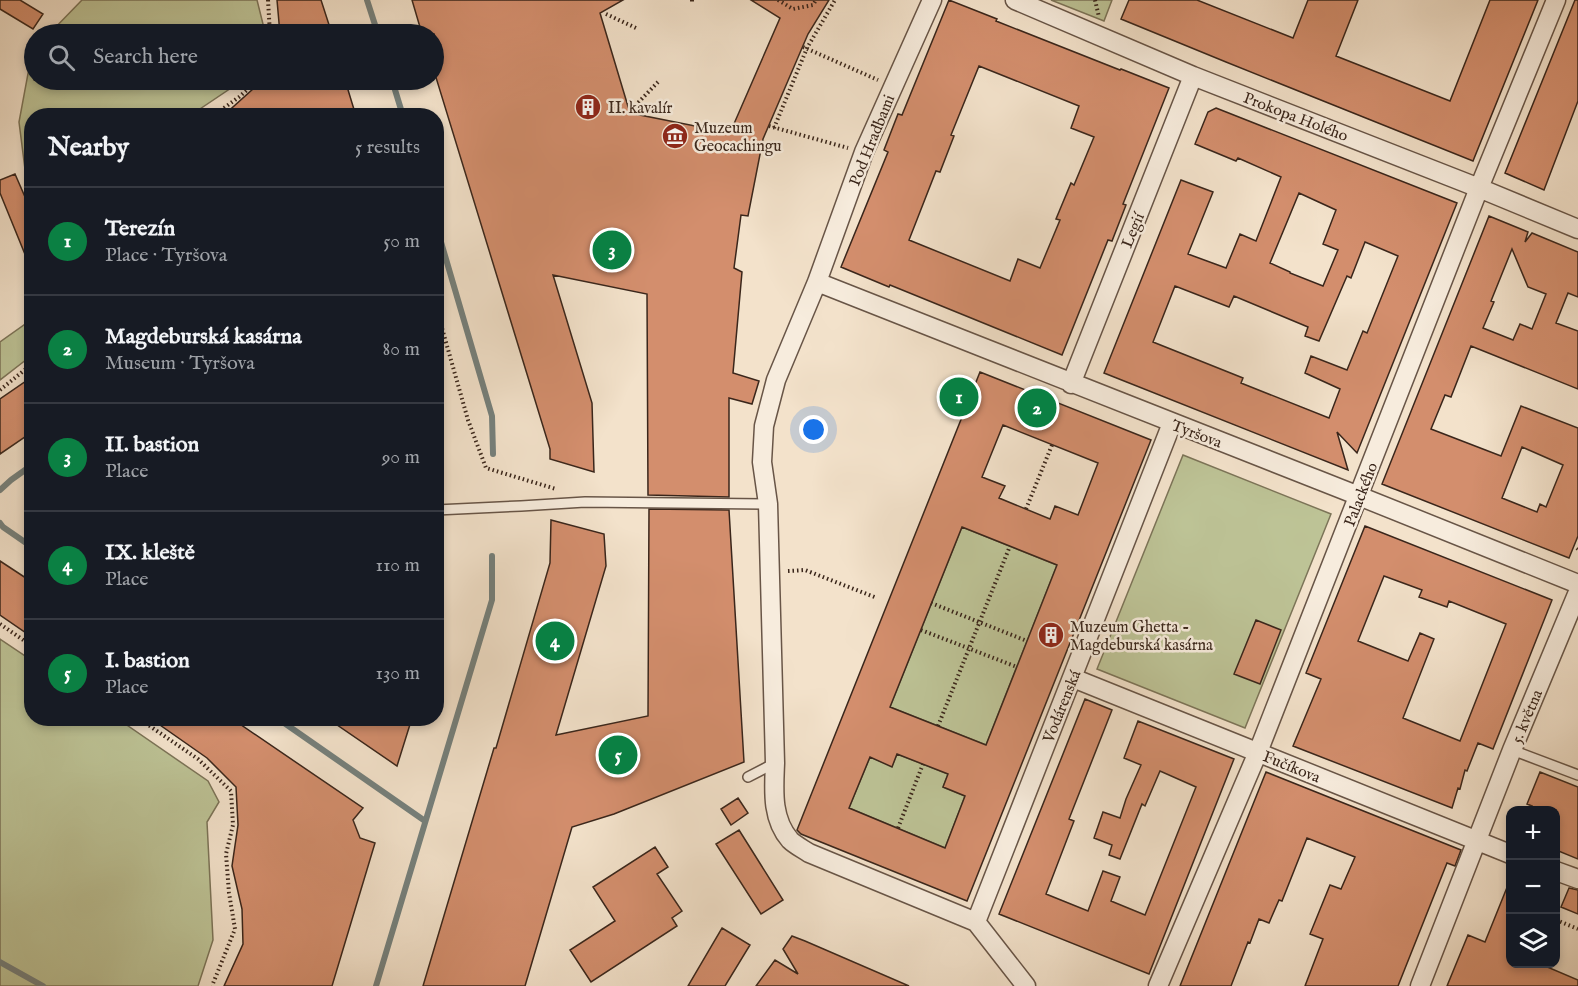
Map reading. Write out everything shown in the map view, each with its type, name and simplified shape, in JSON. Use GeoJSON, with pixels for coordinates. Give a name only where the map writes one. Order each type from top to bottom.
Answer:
{"type":"FeatureCollection","features":[{"type":"Feature","properties":{"kind":"street","name":"Pod Hradbami"},"geometry":{"type":"LineString","coordinates":[[932,0],[864,152],[817,282],[776,380],[764,426],[762,462],[768,504],[775,763],[774,804],[780,824],[790,840],[809,853],[976,922]]}},
{"type":"Feature","properties":{"kind":"street","name":"Prokopa Holého"},"geometry":{"type":"LineString","coordinates":[[1015,0],[1193,75],[1578,229]]}},
{"type":"Feature","properties":{"kind":"street","name":"Palackého"},"geometry":{"type":"LineString","coordinates":[[1158,986],[1258,752],[1479,188],[1556,0]]}},
{"type":"Feature","properties":{"kind":"street","name":"Legií"},"geometry":{"type":"LineString","coordinates":[[1071,384],[1193,75]]}},
{"type":"Feature","properties":{"kind":"street","name":"Tyršova"},"geometry":{"type":"LineString","coordinates":[[817,282],[1578,584]]}},
{"type":"Feature","properties":{"kind":"street","name":"Vodárenská"},"geometry":{"type":"LineString","coordinates":[[976,922],[1172,423]]}},
{"type":"Feature","properties":{"kind":"street","name":"5. května"},"geometry":{"type":"LineString","coordinates":[[1420,986],[1512,750],[1578,592]]}},
{"type":"Feature","properties":{"kind":"street","name":"Fučíkova"},"geometry":{"type":"LineString","coordinates":[[1073,678],[1506,852]]}},
{"type":"Feature","properties":{"kind":"street"},"geometry":{"type":"LineString","coordinates":[[1560,872],[1578,879]]}},
{"type":"Feature","properties":{"kind":"street"},"geometry":{"type":"LineString","coordinates":[[976,922],[1026,986]]}},
{"type":"Feature","properties":{"kind":"lane"},"geometry":{"type":"LineString","coordinates":[[444,510],[585,502],[768,504]]}},
{"type":"Feature","properties":{"kind":"lane"},"geometry":{"type":"LineString","coordinates":[[1512,750],[1578,775]]}},
{"type":"Feature","properties":{"kind":"lane"},"geometry":{"type":"LineString","coordinates":[[748,777],[775,763]]}},
{"type":"Feature","properties":{"kind":"path"},"geometry":{"type":"LineString","coordinates":[[268,0],[269,24]]}},
{"type":"Feature","properties":{"kind":"path"},"geometry":{"type":"LineString","coordinates":[[778,0],[793,9],[813,5],[816,0]]}},
{"type":"Feature","properties":{"kind":"path"},"geometry":{"type":"LineString","coordinates":[[835,0],[805,47],[771,127],[864,152]]}},
{"type":"Feature","properties":{"kind":"path"},"geometry":{"type":"LineString","coordinates":[[606,14],[636,28]]}},
{"type":"Feature","properties":{"kind":"path"},"geometry":{"type":"LineString","coordinates":[[805,47],[893,87]]}},
{"type":"Feature","properties":{"kind":"path"},"geometry":{"type":"LineString","coordinates":[[632,109],[658,82]]}},
{"type":"Feature","properties":{"kind":"path"},"geometry":{"type":"LineString","coordinates":[[224,108],[247,90]]}},
{"type":"Feature","properties":{"kind":"path"},"geometry":{"type":"LineString","coordinates":[[444,335],[468,420],[486,468],[549,486],[585,502]]}},
{"type":"Feature","properties":{"kind":"path"},"geometry":{"type":"LineString","coordinates":[[0,390],[24,370]]}},
{"type":"Feature","properties":{"kind":"path"},"geometry":{"type":"LineString","coordinates":[[1026,509],[1052,445]]}},
{"type":"Feature","properties":{"kind":"path"},"geometry":{"type":"LineString","coordinates":[[938,726],[1011,546]]}},
{"type":"Feature","properties":{"kind":"path"},"geometry":{"type":"LineString","coordinates":[[770,573],[805,570],[877,598]]}},
{"type":"Feature","properties":{"kind":"path"},"geometry":{"type":"LineString","coordinates":[[931,603],[1027,641]]}},
{"type":"Feature","properties":{"kind":"path"},"geometry":{"type":"LineString","coordinates":[[0,624],[24,640]]}},
{"type":"Feature","properties":{"kind":"path"},"geometry":{"type":"LineString","coordinates":[[921,630],[1017,667]]}},
{"type":"Feature","properties":{"kind":"path"},"geometry":{"type":"LineString","coordinates":[[150,726],[198,759],[231,791],[233,825],[226,854],[235,929],[213,986]]}},
{"type":"Feature","properties":{"kind":"path"},"geometry":{"type":"LineString","coordinates":[[898,828],[923,764]]}},
{"type":"Feature","properties":{"kind":"path"},"geometry":{"type":"LineString","coordinates":[[1560,921],[1578,928]]}},
{"type":"Feature","properties":{"kind":"green space"},"geometry":{"type":"Polygon","coordinates":[[[82,0],[257,0],[263,24],[59,24],[82,0]]]}},
{"type":"Feature","properties":{"kind":"green space"},"geometry":{"type":"Polygon","coordinates":[[[1051,0],[1112,0],[1104,21],[1051,0]]]}},
{"type":"Feature","properties":{"kind":"green space"},"geometry":{"type":"Polygon","coordinates":[[[25,90],[228,90],[201,108],[24,108],[24,161],[19,122],[25,90]]]}},
{"type":"Feature","properties":{"kind":"green space"},"geometry":{"type":"Polygon","coordinates":[[[24,325],[24,361],[0,380],[0,342],[24,325]]]}},
{"type":"Feature","properties":{"kind":"green space"},"geometry":{"type":"Polygon","coordinates":[[[1183,455],[1331,514],[1245,728],[1097,669],[1183,455]]]}},
{"type":"Feature","properties":{"kind":"green space"},"geometry":{"type":"Polygon","coordinates":[[[962,527],[1057,565],[986,745],[890,707],[962,527]]]}},
{"type":"Feature","properties":{"kind":"green space"},"geometry":{"type":"Polygon","coordinates":[[[0,639],[24,655],[24,726],[128,726],[208,781],[219,802],[207,822],[213,940],[198,986],[0,986],[0,639]]]}},
{"type":"Feature","properties":{"kind":"green space"},"geometry":{"type":"Polygon","coordinates":[[[897,754],[948,774],[943,787],[965,796],[945,848],[849,808],[870,757],[892,766],[897,754]]]}},
{"type":"Feature","properties":{"kind":"building"},"geometry":{"type":"Polygon","coordinates":[[[0,0],[20,0],[43,14],[36,24],[25,24],[0,9],[0,0]]]}},
{"type":"Feature","properties":{"kind":"building"},"geometry":{"type":"Polygon","coordinates":[[[277,0],[321,0],[329,24],[279,24],[277,0]]]}},
{"type":"Feature","properties":{"kind":"building"},"geometry":{"type":"Polygon","coordinates":[[[412,0],[623,0],[600,13],[630,113],[730,133],[780,18],[751,0],[829,0],[808,34],[763,139],[748,216],[741,215],[734,268],[742,272],[733,373],[759,381],[752,404],[729,398],[729,497],[648,495],[647,294],[553,275],[592,403],[594,472],[550,459],[550,449],[440,90],[444,90],[444,24],[419,24],[412,0]]]}},
{"type":"Feature","properties":{"kind":"building"},"geometry":{"type":"Polygon","coordinates":[[[949,0],[997,19],[996,21],[1169,88],[1123,204],[1126,205],[1112,241],[1108,240],[1062,355],[841,267],[888,152],[884,150],[898,114],[902,115],[949,0]],[[979,66],[951,135],[954,136],[940,172],[936,171],[909,240],[1010,281],[1018,259],[1040,268],[1060,220],[1056,219],[1071,183],[1074,185],[1094,137],[1071,128],[1079,106],[979,66]]]}},
{"type":"Feature","properties":{"kind":"building"},"geometry":{"type":"Polygon","coordinates":[[[1129,0],[1197,0],[1293,38],[1308,0],[1358,0],[1336,56],[1450,101],[1490,0],[1538,0],[1473,161],[1121,19],[1129,0]]]}},
{"type":"Feature","properties":{"kind":"building"},"geometry":{"type":"Polygon","coordinates":[[[1575,0],[1578,0],[1578,101],[1544,190],[1505,173],[1575,0]]]}},
{"type":"Feature","properties":{"kind":"building"},"geometry":{"type":"Polygon","coordinates":[[[252,90],[348,90],[354,108],[232,108],[252,90]]]}},
{"type":"Feature","properties":{"kind":"building"},"geometry":{"type":"Polygon","coordinates":[[[1216,108],[1457,203],[1357,453],[1337,432],[1348,470],[1104,373],[1181,180],[1213,192],[1188,254],[1226,268],[1240,234],[1256,241],[1281,177],[1238,158],[1236,161],[1195,144],[1208,112],[1216,108]],[[1299,193],[1270,263],[1323,286],[1338,250],[1323,244],[1336,210],[1299,193]],[[1365,242],[1351,278],[1347,276],[1319,341],[1305,336],[1308,327],[1234,296],[1229,307],[1175,286],[1153,342],[1243,378],[1241,383],[1329,418],[1340,389],[1305,373],[1311,356],[1347,370],[1363,331],[1367,333],[1398,256],[1365,242]]]}},
{"type":"Feature","properties":{"kind":"building"},"geometry":{"type":"Polygon","coordinates":[[[15,174],[24,195],[24,252],[0,193],[0,180],[15,174]]]}},
{"type":"Feature","properties":{"kind":"building"},"geometry":{"type":"Polygon","coordinates":[[[1489,216],[1528,232],[1525,242],[1532,233],[1578,252],[1578,297],[1568,293],[1556,323],[1578,331],[1578,389],[1471,346],[1451,397],[1445,395],[1431,429],[1501,456],[1521,406],[1578,428],[1578,536],[1569,558],[1382,484],[1489,216]],[[1512,249],[1483,328],[1513,340],[1520,324],[1532,329],[1546,294],[1528,287],[1512,249]],[[1522,447],[1502,498],[1537,512],[1540,504],[1546,507],[1563,465],[1522,447]]]}},
{"type":"Feature","properties":{"kind":"building","name":"Muzeum Ghetta - Magdeburská kasárna"},"geometry":{"type":"Polygon","coordinates":[[[980,372],[1151,440],[967,901],[801,834],[797,830],[980,372]],[[1003,425],[982,477],[1005,486],[999,498],[1050,519],[1055,506],[1078,515],[1098,463],[1003,425]],[[962,527],[890,707],[986,745],[1057,565],[962,527]],[[897,754],[892,767],[870,757],[849,808],[945,848],[965,796],[943,787],[948,774],[897,754]]]}},
{"type":"Feature","properties":{"kind":"building"},"geometry":{"type":"Polygon","coordinates":[[[24,382],[24,438],[0,454],[0,399],[24,382]]]}},
{"type":"Feature","properties":{"kind":"building"},"geometry":{"type":"Polygon","coordinates":[[[649,509],[729,510],[744,762],[614,814],[572,827],[525,986],[423,986],[550,563],[551,520],[604,534],[606,566],[556,735],[648,716],[649,509]]]}},
{"type":"Feature","properties":{"kind":"building"},"geometry":{"type":"Polygon","coordinates":[[[1365,526],[1552,600],[1493,749],[1478,743],[1467,771],[1465,770],[1452,808],[1293,746],[1321,679],[1306,673],[1365,526]],[[1384,576],[1358,641],[1408,661],[1420,633],[1434,639],[1403,718],[1460,741],[1506,624],[1449,601],[1447,607],[1419,597],[1422,590],[1384,576]]]}},
{"type":"Feature","properties":{"kind":"building"},"geometry":{"type":"Polygon","coordinates":[[[0,561],[24,577],[24,632],[0,615],[0,561]]]}},
{"type":"Feature","properties":{"kind":"building"},"geometry":{"type":"Polygon","coordinates":[[[1256,620],[1281,630],[1260,684],[1234,674],[1256,620]]]}},
{"type":"Feature","properties":{"kind":"building"},"geometry":{"type":"Polygon","coordinates":[[[1085,699],[1112,710],[1069,819],[1074,821],[1046,894],[1088,911],[1103,871],[1120,877],[1111,901],[1145,915],[1196,787],[1160,771],[1145,806],[1142,804],[1120,859],[1109,855],[1112,845],[1094,838],[1103,812],[1120,818],[1141,765],[1124,758],[1138,721],[1234,759],[1149,974],[999,914],[1085,699]]]}},
{"type":"Feature","properties":{"kind":"building"},"geometry":{"type":"Polygon","coordinates":[[[161,726],[243,726],[363,808],[353,820],[360,838],[375,843],[332,986],[224,986],[243,944],[242,909],[232,866],[238,825],[236,787],[207,758],[161,726]]]}},
{"type":"Feature","properties":{"kind":"building"},"geometry":{"type":"Polygon","coordinates":[[[339,726],[410,726],[397,766],[339,726]]]}},
{"type":"Feature","properties":{"kind":"building"},"geometry":{"type":"Polygon","coordinates":[[[1266,772],[1461,850],[1455,866],[1447,863],[1398,986],[1305,986],[1323,939],[1310,934],[1330,885],[1341,889],[1355,857],[1307,838],[1282,901],[1279,900],[1269,923],[1259,919],[1231,986],[1180,986],[1266,772]]]}},
{"type":"Feature","properties":{"kind":"building"},"geometry":{"type":"Polygon","coordinates":[[[1540,772],[1578,787],[1578,859],[1560,852],[1560,806],[1527,804],[1540,772]]]}},
{"type":"Feature","properties":{"kind":"building"},"geometry":{"type":"Polygon","coordinates":[[[738,798],[748,813],[731,825],[721,809],[738,798]]]}},
{"type":"Feature","properties":{"kind":"building"},"geometry":{"type":"Polygon","coordinates":[[[739,830],[783,900],[761,914],[716,844],[739,830]]]}},
{"type":"Feature","properties":{"kind":"building"},"geometry":{"type":"Polygon","coordinates":[[[655,847],[668,867],[657,874],[682,911],[672,918],[677,926],[591,982],[570,950],[615,921],[593,887],[655,847]]]}},
{"type":"Feature","properties":{"kind":"building"},"geometry":{"type":"Polygon","coordinates":[[[1569,888],[1578,890],[1578,914],[1561,907],[1569,888]]]}},
{"type":"Feature","properties":{"kind":"building"},"geometry":{"type":"Polygon","coordinates":[[[1506,890],[1506,968],[1550,968],[1578,980],[1578,986],[1447,986],[1468,935],[1485,942],[1506,890]]]}},
{"type":"Feature","properties":{"kind":"building"},"geometry":{"type":"Polygon","coordinates":[[[722,928],[750,945],[725,986],[688,986],[722,928]]]}},
{"type":"Feature","properties":{"kind":"building"},"geometry":{"type":"Polygon","coordinates":[[[792,936],[909,986],[756,986],[775,960],[798,974],[783,949],[792,936]]]}},
{"type":"Feature","properties":{"kind":"waterway"},"geometry":{"type":"LineString","coordinates":[[367,0],[375,24]]}},
{"type":"Feature","properties":{"kind":"waterway"},"geometry":{"type":"LineString","coordinates":[[395,90],[401,108]]}},
{"type":"Feature","properties":{"kind":"waterway"},"geometry":{"type":"LineString","coordinates":[[444,252],[492,416],[493,454]]}},
{"type":"Feature","properties":{"kind":"waterway"},"geometry":{"type":"LineString","coordinates":[[0,490],[24,471]]}},
{"type":"Feature","properties":{"kind":"waterway"},"geometry":{"type":"LineString","coordinates":[[0,523],[24,541]]}},
{"type":"Feature","properties":{"kind":"waterway"},"geometry":{"type":"LineString","coordinates":[[376,986],[492,600],[492,556]]}},
{"type":"Feature","properties":{"kind":"waterway"},"geometry":{"type":"LineString","coordinates":[[288,726],[425,821]]}},
{"type":"Feature","properties":{"kind":"waterway"},"geometry":{"type":"LineString","coordinates":[[0,962],[43,986]]}},
{"type":"Feature","properties":{"kind":"place","name":"II. kavalír"},"geometry":{"type":"Point","coordinates":[588,107]}},
{"type":"Feature","properties":{"kind":"place","name":"Muzeum Geocachingu"},"geometry":{"type":"Point","coordinates":[675,136]}},
{"type":"Feature","properties":{"kind":"place","name":"II. bastion"},"geometry":{"type":"Point","coordinates":[612,250]}},
{"type":"Feature","properties":{"kind":"place","name":"Terezín"},"geometry":{"type":"Point","coordinates":[959,397]}},
{"type":"Feature","properties":{"kind":"place","name":"Magdeburská kasárna"},"geometry":{"type":"Point","coordinates":[1037,408]}},
{"type":"Feature","properties":{"kind":"place","name":"Muzeum Ghetta - Magdeburská kasárna"},"geometry":{"type":"Point","coordinates":[1051,635]}},
{"type":"Feature","properties":{"kind":"place","name":"IX. kleště"},"geometry":{"type":"Point","coordinates":[555,641]}},
{"type":"Feature","properties":{"kind":"place","name":"I. bastion"},"geometry":{"type":"Point","coordinates":[618,755]}}]}
